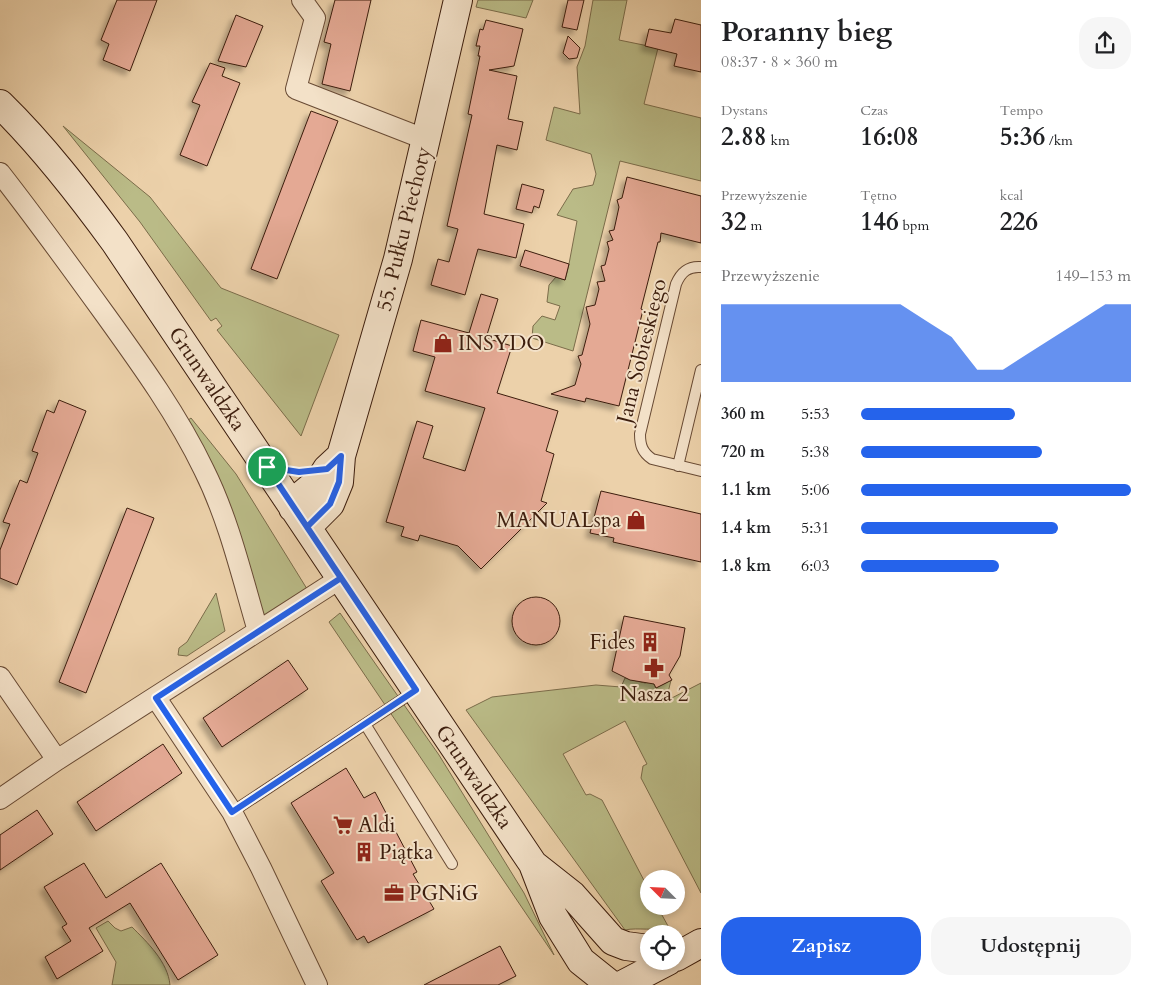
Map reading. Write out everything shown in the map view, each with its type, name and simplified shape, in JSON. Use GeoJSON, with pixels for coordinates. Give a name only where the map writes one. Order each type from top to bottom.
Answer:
{"type":"FeatureCollection","features":[{"type":"Feature","properties":{"kind":"street"},"geometry":{"type":"LineString","coordinates":[[302,0],[315,18],[296,89],[427,140]]}},
{"type":"Feature","properties":{"kind":"street","name":"55. Pułku Piechoty"},"geometry":{"type":"LineString","coordinates":[[300,517],[330,504],[339,482],[334,463],[398,259],[458,0]]}},
{"type":"Feature","properties":{"kind":"street","name":"Grunwaldzka"},"geometry":{"type":"LineString","coordinates":[[0,104],[18,121],[79,193],[110,235],[533,864],[578,973],[611,985]]}},
{"type":"Feature","properties":{"kind":"street"},"geometry":{"type":"LineString","coordinates":[[0,174],[42,228],[143,368],[189,442],[218,499],[258,631]]}},
{"type":"Feature","properties":{"kind":"street"},"geometry":{"type":"LineString","coordinates":[[267,467],[299,472],[334,463]]}},
{"type":"Feature","properties":{"kind":"street"},"geometry":{"type":"LineString","coordinates":[[0,799],[57,760],[341,578]]}},
{"type":"Feature","properties":{"kind":"street"},"geometry":{"type":"LineString","coordinates":[[0,677],[57,760]]}},
{"type":"Feature","properties":{"kind":"street"},"geometry":{"type":"LineString","coordinates":[[156,698],[232,812],[317,985]]}},
{"type":"Feature","properties":{"kind":"street","name":"Grunwaldzka"},"geometry":{"type":"LineString","coordinates":[[533,864],[572,895],[613,941]]}},
{"type":"Feature","properties":{"kind":"street"},"geometry":{"type":"LineString","coordinates":[[616,985],[613,941],[640,948]]}},
{"type":"Feature","properties":{"kind":"street"},"geometry":{"type":"LineString","coordinates":[[622,985],[650,970]]}},
{"type":"Feature","properties":{"kind":"lane","name":"Jana Sobieskiego"},"geometry":{"type":"LineString","coordinates":[[701,267],[690,268],[684,271],[676,284],[640,434],[640,441],[646,455],[652,459],[701,471]]}},
{"type":"Feature","properties":{"kind":"lane"},"geometry":{"type":"LineString","coordinates":[[678,466],[701,370]]}},
{"type":"Feature","properties":{"kind":"lane"},"geometry":{"type":"LineString","coordinates":[[232,812],[416,690]]}},
{"type":"Feature","properties":{"kind":"lane"},"geometry":{"type":"LineString","coordinates":[[365,724],[452,864]]}},
{"type":"Feature","properties":{"kind":"green space"},"geometry":{"type":"Polygon","coordinates":[[[478,0],[533,0],[526,18],[476,7],[478,0]]]}},
{"type":"Feature","properties":{"kind":"green space"},"geometry":{"type":"Polygon","coordinates":[[[593,0],[627,0],[619,40],[658,48],[644,104],[701,118],[701,181],[620,161],[573,351],[532,338],[533,326],[542,316],[555,320],[560,306],[547,302],[549,285],[556,277],[565,280],[569,264],[577,221],[557,215],[573,189],[593,185],[596,174],[591,154],[546,140],[554,107],[580,114],[577,67],[585,46],[593,0]]]}},
{"type":"Feature","properties":{"kind":"green space"},"geometry":{"type":"Polygon","coordinates":[[[63,126],[150,197],[221,288],[339,335],[301,436],[217,330],[222,326],[216,318],[211,321],[140,222],[63,126]]]}},
{"type":"Feature","properties":{"kind":"green space"},"geometry":{"type":"Polygon","coordinates":[[[191,418],[236,474],[312,597],[258,631],[180,426],[191,418]]]}},
{"type":"Feature","properties":{"kind":"green space"},"geometry":{"type":"Polygon","coordinates":[[[216,593],[225,631],[187,656],[178,655],[179,648],[187,642],[216,593]]]}},
{"type":"Feature","properties":{"kind":"green space"},"geometry":{"type":"Polygon","coordinates":[[[340,613],[439,755],[524,893],[554,955],[329,622],[340,613]]]}},
{"type":"Feature","properties":{"kind":"green space"},"geometry":{"type":"Polygon","coordinates":[[[625,678],[645,683],[652,681],[656,688],[671,680],[666,701],[701,683],[701,893],[641,778],[643,766],[647,764],[625,721],[563,754],[586,795],[590,794],[602,800],[640,873],[640,915],[662,915],[667,925],[640,925],[640,929],[625,930],[466,710],[492,697],[596,685],[621,687],[625,678]]]}},
{"type":"Feature","properties":{"kind":"green space"},"geometry":{"type":"Polygon","coordinates":[[[108,921],[121,931],[132,927],[144,939],[161,960],[170,985],[112,985],[116,962],[96,928],[108,921]]]}},
{"type":"Feature","properties":{"kind":"building"},"geometry":{"type":"Polygon","coordinates":[[[117,0],[157,0],[130,71],[103,60],[109,44],[101,40],[117,0]]]}},
{"type":"Feature","properties":{"kind":"building"},"geometry":{"type":"Polygon","coordinates":[[[335,0],[371,0],[350,91],[322,84],[331,44],[324,42],[335,0]]]}},
{"type":"Feature","properties":{"kind":"building"},"geometry":{"type":"Polygon","coordinates":[[[568,0],[584,0],[577,30],[562,27],[568,0]]]}},
{"type":"Feature","properties":{"kind":"building"},"geometry":{"type":"Polygon","coordinates":[[[236,15],[263,26],[246,67],[218,61],[236,15]]]}},
{"type":"Feature","properties":{"kind":"building"},"geometry":{"type":"Polygon","coordinates":[[[675,19],[701,25],[701,72],[674,66],[677,54],[645,46],[649,29],[671,33],[675,19]]]}},
{"type":"Feature","properties":{"kind":"building"},"geometry":{"type":"Polygon","coordinates":[[[486,20],[523,29],[514,66],[489,70],[517,76],[508,119],[523,122],[517,150],[497,145],[484,214],[524,224],[516,258],[478,249],[465,295],[431,285],[438,259],[449,262],[458,229],[447,226],[472,115],[468,114],[480,56],[478,56],[480,46],[476,46],[480,29],[483,30],[486,20]]]}},
{"type":"Feature","properties":{"kind":"building"},"geometry":{"type":"Polygon","coordinates":[[[568,36],[580,48],[577,58],[569,59],[563,53],[568,36]]]}},
{"type":"Feature","properties":{"kind":"building"},"geometry":{"type":"Polygon","coordinates":[[[210,63],[225,68],[222,76],[240,83],[207,166],[180,155],[200,105],[192,102],[210,63]]]}},
{"type":"Feature","properties":{"kind":"building"},"geometry":{"type":"Polygon","coordinates":[[[311,111],[338,121],[277,279],[251,269],[311,111]]]}},
{"type":"Feature","properties":{"kind":"building"},"geometry":{"type":"Polygon","coordinates":[[[627,177],[701,196],[701,243],[661,233],[641,309],[643,310],[619,406],[586,398],[585,402],[551,394],[575,385],[581,364],[578,356],[582,355],[590,324],[586,307],[595,305],[599,289],[597,282],[605,281],[601,266],[605,265],[609,249],[607,242],[613,240],[609,231],[614,230],[619,207],[617,200],[622,198],[627,177]]]}},
{"type":"Feature","properties":{"kind":"building"},"geometry":{"type":"Polygon","coordinates":[[[522,184],[544,190],[539,208],[534,206],[532,213],[516,209],[522,184]]]}},
{"type":"Feature","properties":{"kind":"building"},"geometry":{"type":"Polygon","coordinates":[[[525,250],[569,264],[565,280],[520,266],[525,250]]]}},
{"type":"Feature","properties":{"kind":"building"},"geometry":{"type":"Polygon","coordinates":[[[481,294],[498,299],[486,338],[512,346],[497,393],[558,411],[546,451],[554,454],[541,501],[547,503],[481,569],[458,546],[420,535],[418,541],[401,536],[404,527],[386,522],[417,421],[433,426],[423,458],[465,471],[485,408],[425,391],[435,357],[413,351],[421,320],[469,333],[481,294]]]}},
{"type":"Feature","properties":{"kind":"building"},"geometry":{"type":"Polygon","coordinates":[[[59,400],[86,411],[17,585],[0,578],[0,550],[10,524],[3,522],[20,480],[27,483],[38,453],[32,451],[47,410],[54,413],[59,400]]]}},
{"type":"Feature","properties":{"kind":"building"},"geometry":{"type":"Polygon","coordinates":[[[601,491],[701,514],[701,562],[613,542],[614,538],[590,533],[601,491]]]}},
{"type":"Feature","properties":{"kind":"building"},"geometry":{"type":"Polygon","coordinates":[[[127,508],[154,518],[86,693],[59,682],[127,508]]]}},
{"type":"Feature","properties":{"kind":"building"},"geometry":{"type":"Polygon","coordinates":[[[536,597],[545,599],[553,604],[558,612],[560,621],[558,630],[553,638],[545,643],[536,645],[527,643],[519,638],[514,630],[512,621],[514,612],[519,604],[527,599],[536,597]]]}},
{"type":"Feature","properties":{"kind":"building","name":"Fides"},"geometry":{"type":"Polygon","coordinates":[[[624,616],[685,628],[680,656],[669,675],[672,680],[656,688],[654,684],[630,680],[612,671],[624,616]]]}},
{"type":"Feature","properties":{"kind":"building"},"geometry":{"type":"Polygon","coordinates":[[[288,660],[308,689],[222,747],[203,718],[288,660]]]}},
{"type":"Feature","properties":{"kind":"building"},"geometry":{"type":"Polygon","coordinates":[[[163,744],[182,773],[96,831],[77,802],[163,744]]]}},
{"type":"Feature","properties":{"kind":"building","name":"Piątka"},"geometry":{"type":"Polygon","coordinates":[[[346,768],[364,798],[375,792],[417,872],[413,874],[434,909],[368,943],[364,936],[357,940],[321,881],[334,873],[291,803],[346,768]]]}},
{"type":"Feature","properties":{"kind":"building"},"geometry":{"type":"Polygon","coordinates":[[[37,810],[53,834],[0,870],[0,835],[37,810]]]}},
{"type":"Feature","properties":{"kind":"building"},"geometry":{"type":"Polygon","coordinates":[[[84,863],[106,898],[161,863],[218,955],[178,980],[130,903],[89,928],[103,951],[57,979],[45,957],[71,941],[62,927],[67,924],[44,887],[84,863]]]}},
{"type":"Feature","properties":{"kind":"building"},"geometry":{"type":"Polygon","coordinates":[[[500,946],[516,976],[498,985],[424,985],[500,946]]]}},
{"type":"Feature","properties":{"kind":"place","name":"INSYDO"},"geometry":{"type":"Point","coordinates":[443,343]}},
{"type":"Feature","properties":{"kind":"place","name":"MANUALspa"},"geometry":{"type":"Point","coordinates":[636,520]}},
{"type":"Feature","properties":{"kind":"place","name":"Fides"},"geometry":{"type":"Point","coordinates":[650,642]}},
{"type":"Feature","properties":{"kind":"place","name":"Nasza 2"},"geometry":{"type":"Point","coordinates":[654,668]}},
{"type":"Feature","properties":{"kind":"place","name":"Aldi"},"geometry":{"type":"Point","coordinates":[343,825]}},
{"type":"Feature","properties":{"kind":"place","name":"Piątka"},"geometry":{"type":"Point","coordinates":[364,852]}},
{"type":"Feature","properties":{"kind":"place","name":"PGNiG"},"geometry":{"type":"Point","coordinates":[394,893]}},
{"type":"Feature","properties":{"kind":"route"},"geometry":{"type":"LineString","coordinates":[[267,467],[293,508],[307,527],[341,578],[258,631],[156,698],[232,812],[416,690],[307,527],[330,504],[339,482],[341,456],[327,469],[307,472],[267,467]]}}]}
